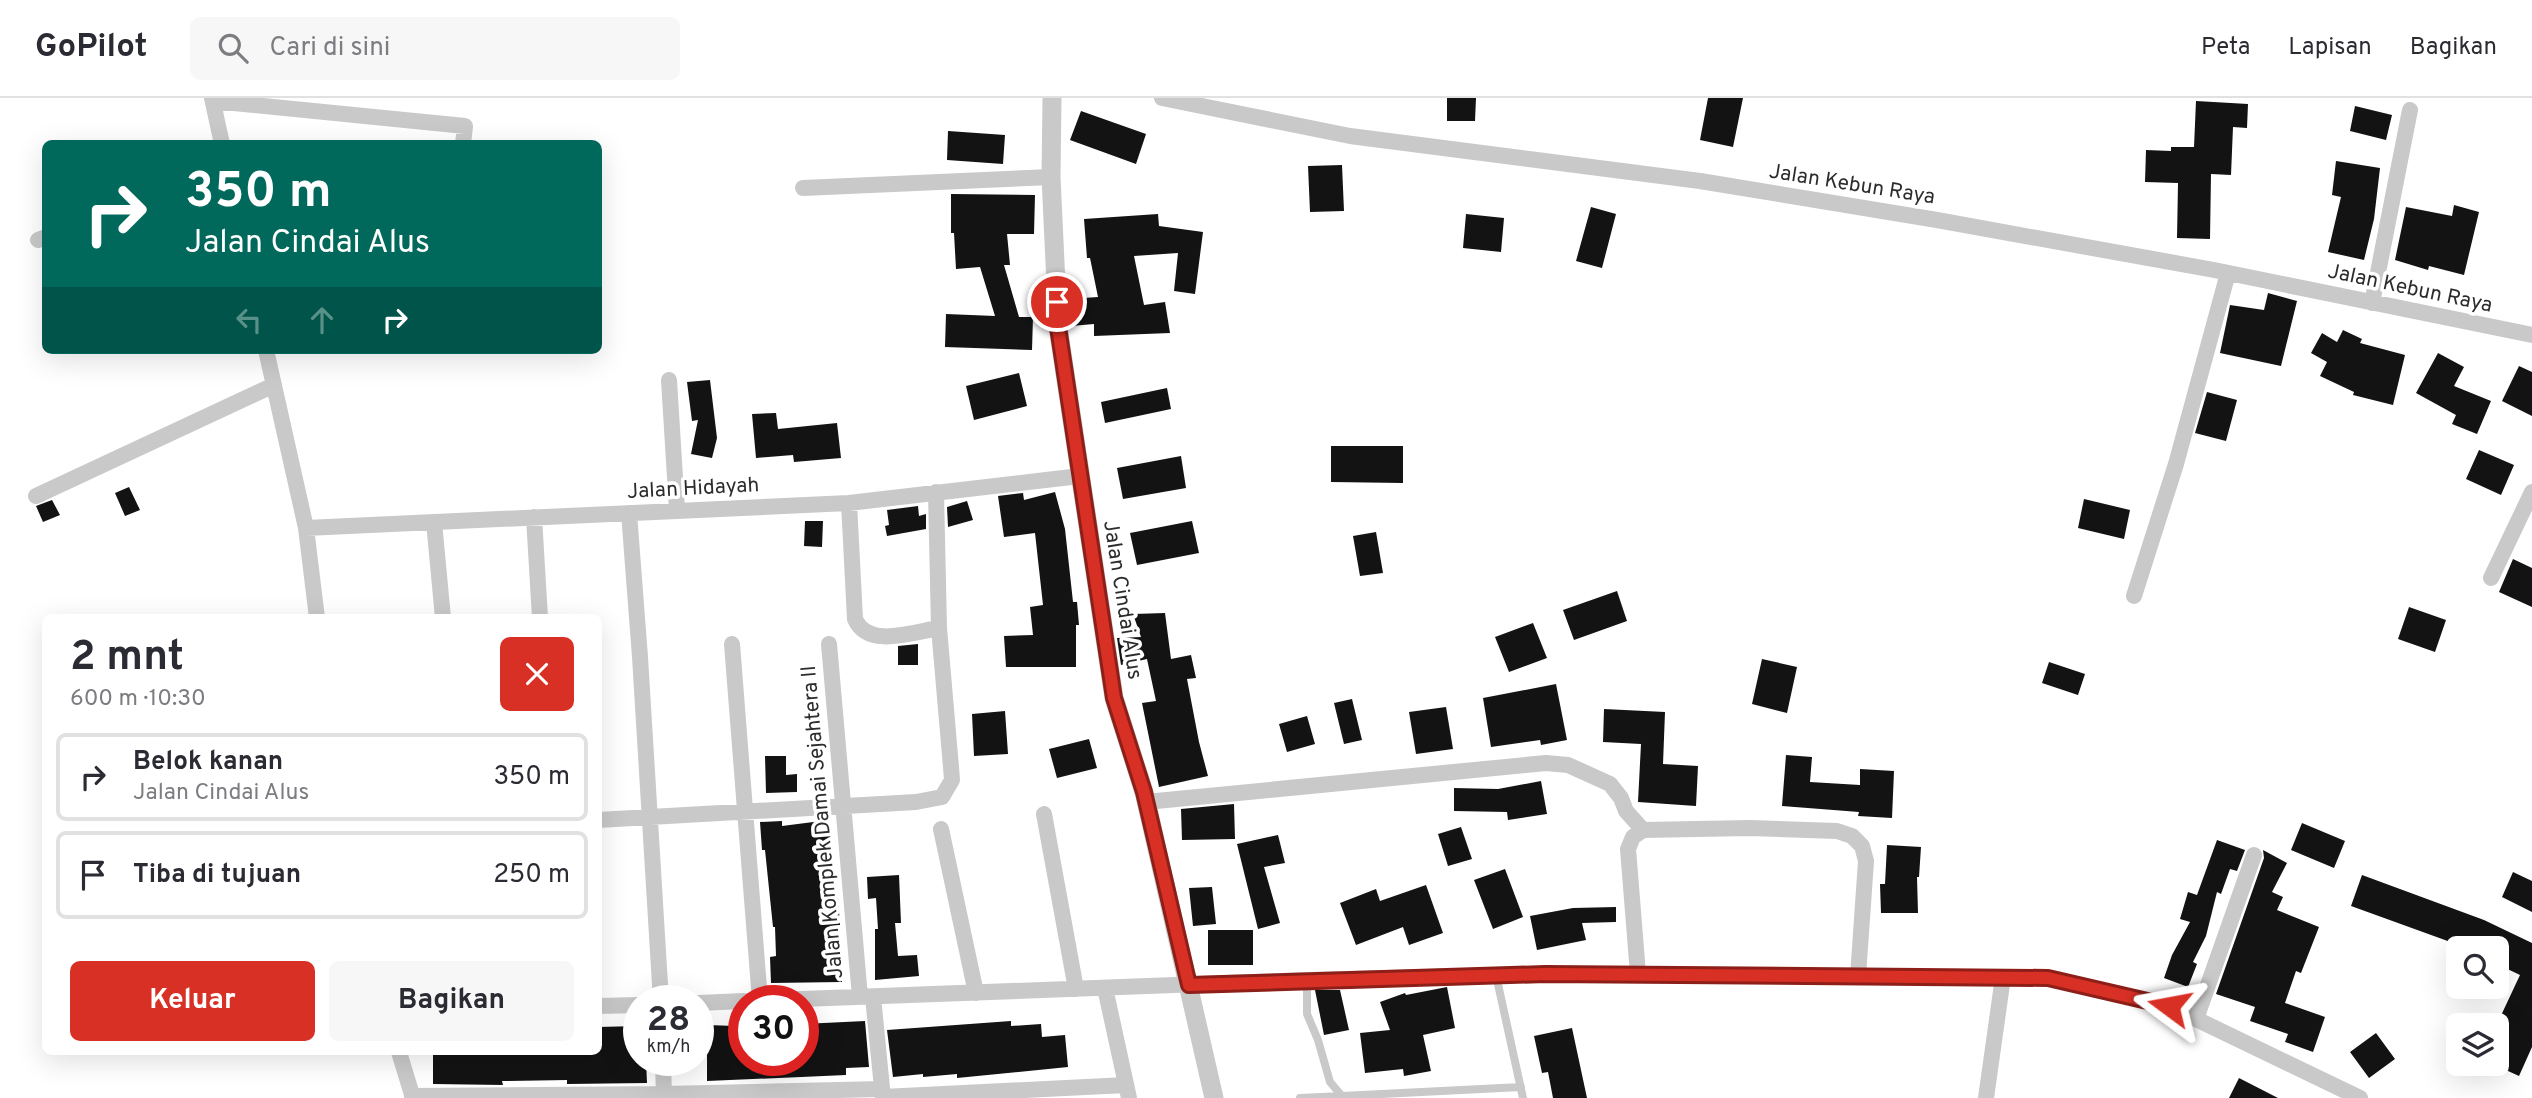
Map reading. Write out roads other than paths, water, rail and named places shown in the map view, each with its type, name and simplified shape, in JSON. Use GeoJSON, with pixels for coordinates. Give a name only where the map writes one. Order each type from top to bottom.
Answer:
{"type":"FeatureCollection","features":[{"type":"Feature","properties":{"kind":"street","name":"Jalan Cindai Alus"},"geometry":{"type":"LineString","coordinates":[[1052,98],[1058,327],[1114,698],[1146,802],[1214,1098]]}},
{"type":"Feature","properties":{"kind":"street","name":"Jalan Kebun Raya"},"geometry":{"type":"LineString","coordinates":[[1162,98],[1350,136],[1700,181],[1937,220],[2228,273],[2532,335]]}},
{"type":"Feature","properties":{"kind":"street"},"geometry":{"type":"LineString","coordinates":[[221,140],[213,99],[465,126],[463,140]]}},
{"type":"Feature","properties":{"kind":"street"},"geometry":{"type":"LineString","coordinates":[[2372,303],[2410,110]]}},
{"type":"Feature","properties":{"kind":"street"},"geometry":{"type":"LineString","coordinates":[[803,188],[1052,177]]}},
{"type":"Feature","properties":{"kind":"street"},"geometry":{"type":"LineString","coordinates":[[2134,596],[2179,452],[2228,273]]}},
{"type":"Feature","properties":{"kind":"street"},"geometry":{"type":"LineString","coordinates":[[267,354],[306,528],[317,614]]}},
{"type":"Feature","properties":{"kind":"street"},"geometry":{"type":"LineString","coordinates":[[669,380],[677,510]]}},
{"type":"Feature","properties":{"kind":"street"},"geometry":{"type":"LineString","coordinates":[[36,496],[274,385]]}},
{"type":"Feature","properties":{"kind":"street","name":"Jalan Hidayah"},"geometry":{"type":"LineString","coordinates":[[306,528],[849,503],[1080,477]]}},
{"type":"Feature","properties":{"kind":"street"},"geometry":{"type":"LineString","coordinates":[[602,820],[934,800],[947,792],[952,780],[939,628],[936,492]]}},
{"type":"Feature","properties":{"kind":"street"},"geometry":{"type":"LineString","coordinates":[[2491,578],[2532,492]]}},
{"type":"Feature","properties":{"kind":"street"},"geometry":{"type":"LineString","coordinates":[[849,503],[855,619],[858,626],[863,632],[882,636],[939,628]]}},
{"type":"Feature","properties":{"kind":"street"},"geometry":{"type":"LineString","coordinates":[[629,513],[660,985]]}},
{"type":"Feature","properties":{"kind":"street"},"geometry":{"type":"LineString","coordinates":[[534,517],[540,614]]}},
{"type":"Feature","properties":{"kind":"street"},"geometry":{"type":"LineString","coordinates":[[434,522],[443,614]]}},
{"type":"Feature","properties":{"kind":"street"},"geometry":{"type":"LineString","coordinates":[[732,644],[759,985]]}},
{"type":"Feature","properties":{"kind":"street","name":"Jalan Komplek Damai Sejahtera II"},"geometry":{"type":"LineString","coordinates":[[829,644],[843,805],[866,997],[883,1095]]}},
{"type":"Feature","properties":{"kind":"street"},"geometry":{"type":"LineString","coordinates":[[1146,802],[1546,762],[1568,765],[1610,784],[1621,798],[1626,811],[1643,830]]}},
{"type":"Feature","properties":{"kind":"street"},"geometry":{"type":"LineString","coordinates":[[1044,814],[1076,989]]}},
{"type":"Feature","properties":{"kind":"street"},"geometry":{"type":"LineString","coordinates":[[1638,974],[1628,849],[1633,837],[1643,830],[1750,828],[1837,831],[1852,836],[1862,846],[1866,861],[1858,976]]}},
{"type":"Feature","properties":{"kind":"street"},"geometry":{"type":"LineString","coordinates":[[941,829],[976,993]]}},
{"type":"Feature","properties":{"kind":"street"},"geometry":{"type":"LineString","coordinates":[[2196,1019],[2254,855]]}},
{"type":"Feature","properties":{"kind":"street"},"geometry":{"type":"LineString","coordinates":[[819,999],[1496,975],[2048,978],[2169,1006],[2360,1098]]}},
{"type":"Feature","properties":{"kind":"street"},"geometry":{"type":"LineString","coordinates":[[1986,1098],[2003,977]]}},
{"type":"Feature","properties":{"kind":"street"},"geometry":{"type":"LineString","coordinates":[[400,1055],[412,1097],[1127,1092],[1105,988]]}},
{"type":"Feature","properties":{"kind":"street"},"geometry":{"type":"LineString","coordinates":[[602,1006],[623,1005]]}},
{"type":"Feature","properties":{"kind":"street"},"geometry":{"type":"LineString","coordinates":[[663,1076],[664,1096]]}},
{"type":"Feature","properties":{"kind":"lane"},"geometry":{"type":"LineString","coordinates":[[1496,975],[1523,1098]]}},
{"type":"Feature","properties":{"kind":"lane"},"geometry":{"type":"LineString","coordinates":[[1307,980],[1307,1014],[1322,1052],[1329,1082],[1342,1096]]}},
{"type":"Feature","properties":{"kind":"lane"},"geometry":{"type":"LineString","coordinates":[[1300,1098],[1521,1087]]}}]}
